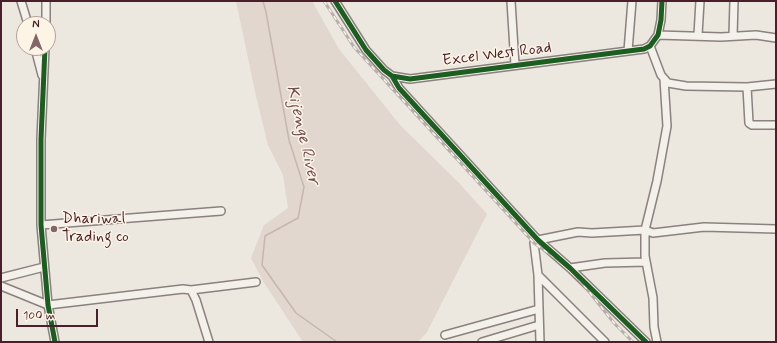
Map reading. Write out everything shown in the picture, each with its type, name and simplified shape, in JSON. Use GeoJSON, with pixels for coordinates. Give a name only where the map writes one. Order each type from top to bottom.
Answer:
{"type":"FeatureCollection","features":[{"type":"Feature","properties":{"kind":"street"},"geometry":{"type":"LineString","coordinates":[[22,1],[26,16]]}},
{"type":"Feature","properties":{"kind":"street"},"geometry":{"type":"LineString","coordinates":[[46,1],[46,16]]}},
{"type":"Feature","properties":{"kind":"street"},"geometry":{"type":"LineString","coordinates":[[335,1],[366,50],[392,76],[399,88],[536,241],[570,268],[646,342]]}},
{"type":"Feature","properties":{"kind":"street"},"geometry":{"type":"LineString","coordinates":[[511,1],[515,65]]}},
{"type":"Feature","properties":{"kind":"street"},"geometry":{"type":"LineString","coordinates":[[628,52],[632,1]]}},
{"type":"Feature","properties":{"kind":"street"},"geometry":{"type":"LineString","coordinates":[[657,342],[654,327],[653,298],[646,262],[645,230],[657,181],[667,126],[664,80],[650,46],[658,35],[661,20],[662,1]]}},
{"type":"Feature","properties":{"kind":"street"},"geometry":{"type":"LineString","coordinates":[[698,35],[700,1]]}},
{"type":"Feature","properties":{"kind":"street"},"geometry":{"type":"LineString","coordinates":[[733,36],[734,1]]}},
{"type":"Feature","properties":{"kind":"street"},"geometry":{"type":"LineString","coordinates":[[658,35],[756,35],[776,38]]}},
{"type":"Feature","properties":{"kind":"street","name":"Excel West Road"},"geometry":{"type":"LineString","coordinates":[[392,76],[410,79],[628,52],[644,49],[650,46]]}},
{"type":"Feature","properties":{"kind":"street"},"geometry":{"type":"LineString","coordinates":[[37,56],[45,84]]}},
{"type":"Feature","properties":{"kind":"street"},"geometry":{"type":"LineString","coordinates":[[45,56],[45,84],[41,139],[41,226],[48,305],[55,342]]}},
{"type":"Feature","properties":{"kind":"street"},"geometry":{"type":"LineString","coordinates":[[664,80],[673,84],[686,86],[747,87],[776,84]]}},
{"type":"Feature","properties":{"kind":"street"},"geometry":{"type":"LineString","coordinates":[[747,87],[749,123],[752,125],[776,125]]}},
{"type":"Feature","properties":{"kind":"street"},"geometry":{"type":"LineString","coordinates":[[41,226],[221,211]]}},
{"type":"Feature","properties":{"kind":"street"},"geometry":{"type":"LineString","coordinates":[[536,241],[578,232],[592,233],[645,230],[652,233],[704,227],[776,229]]}},
{"type":"Feature","properties":{"kind":"street"},"geometry":{"type":"LineString","coordinates":[[536,241],[540,342]]}},
{"type":"Feature","properties":{"kind":"street"},"geometry":{"type":"LineString","coordinates":[[570,268],[605,263],[646,262]]}},
{"type":"Feature","properties":{"kind":"street"},"geometry":{"type":"LineString","coordinates":[[1,278],[44,268]]}},
{"type":"Feature","properties":{"kind":"street"},"geometry":{"type":"LineString","coordinates":[[538,275],[605,342]]}},
{"type":"Feature","properties":{"kind":"street"},"geometry":{"type":"LineString","coordinates":[[1,286],[48,305],[256,282]]}},
{"type":"Feature","properties":{"kind":"street"},"geometry":{"type":"LineString","coordinates":[[191,290],[196,300],[209,342]]}},
{"type":"Feature","properties":{"kind":"street"},"geometry":{"type":"LineString","coordinates":[[445,335],[539,309]]}},
{"type":"Feature","properties":{"kind":"street"},"geometry":{"type":"LineString","coordinates":[[482,342],[539,325]]}},
{"type":"Feature","properties":{"kind":"shaded area"},"geometry":{"type":"Polygon","coordinates":[[[236,1],[312,1],[339,49],[400,125],[459,183],[487,214],[427,332],[418,342],[303,342],[263,281],[251,258],[264,225],[288,208],[283,175],[268,145],[236,1]]]}},
{"type":"Feature","properties":{"kind":"waterway","name":"Kijenge River"},"geometry":{"type":"LineString","coordinates":[[263,1],[289,140],[304,187],[298,218],[265,236],[262,265],[296,313],[337,342]]}},
{"type":"Feature","properties":{"kind":"railway"},"geometry":{"type":"LineString","coordinates":[[324,1],[354,47],[534,243],[570,268],[614,323],[633,342]]}},
{"type":"Feature","properties":{"kind":"cycle path"},"geometry":{"type":"LineString","coordinates":[[335,1],[366,50],[384,70],[392,76],[410,79],[644,49],[650,46],[658,35],[661,20],[662,1]]}},
{"type":"Feature","properties":{"kind":"cycle path"},"geometry":{"type":"LineString","coordinates":[[45,56],[41,139],[41,225],[48,305],[55,342]]}},
{"type":"Feature","properties":{"kind":"cycle path"},"geometry":{"type":"LineString","coordinates":[[392,76],[399,88],[538,240],[570,268],[646,342]]}},
{"type":"Feature","properties":{"kind":"place","name":"Dhariwal Trading co"},"geometry":{"type":"Point","coordinates":[54,229]}}]}
